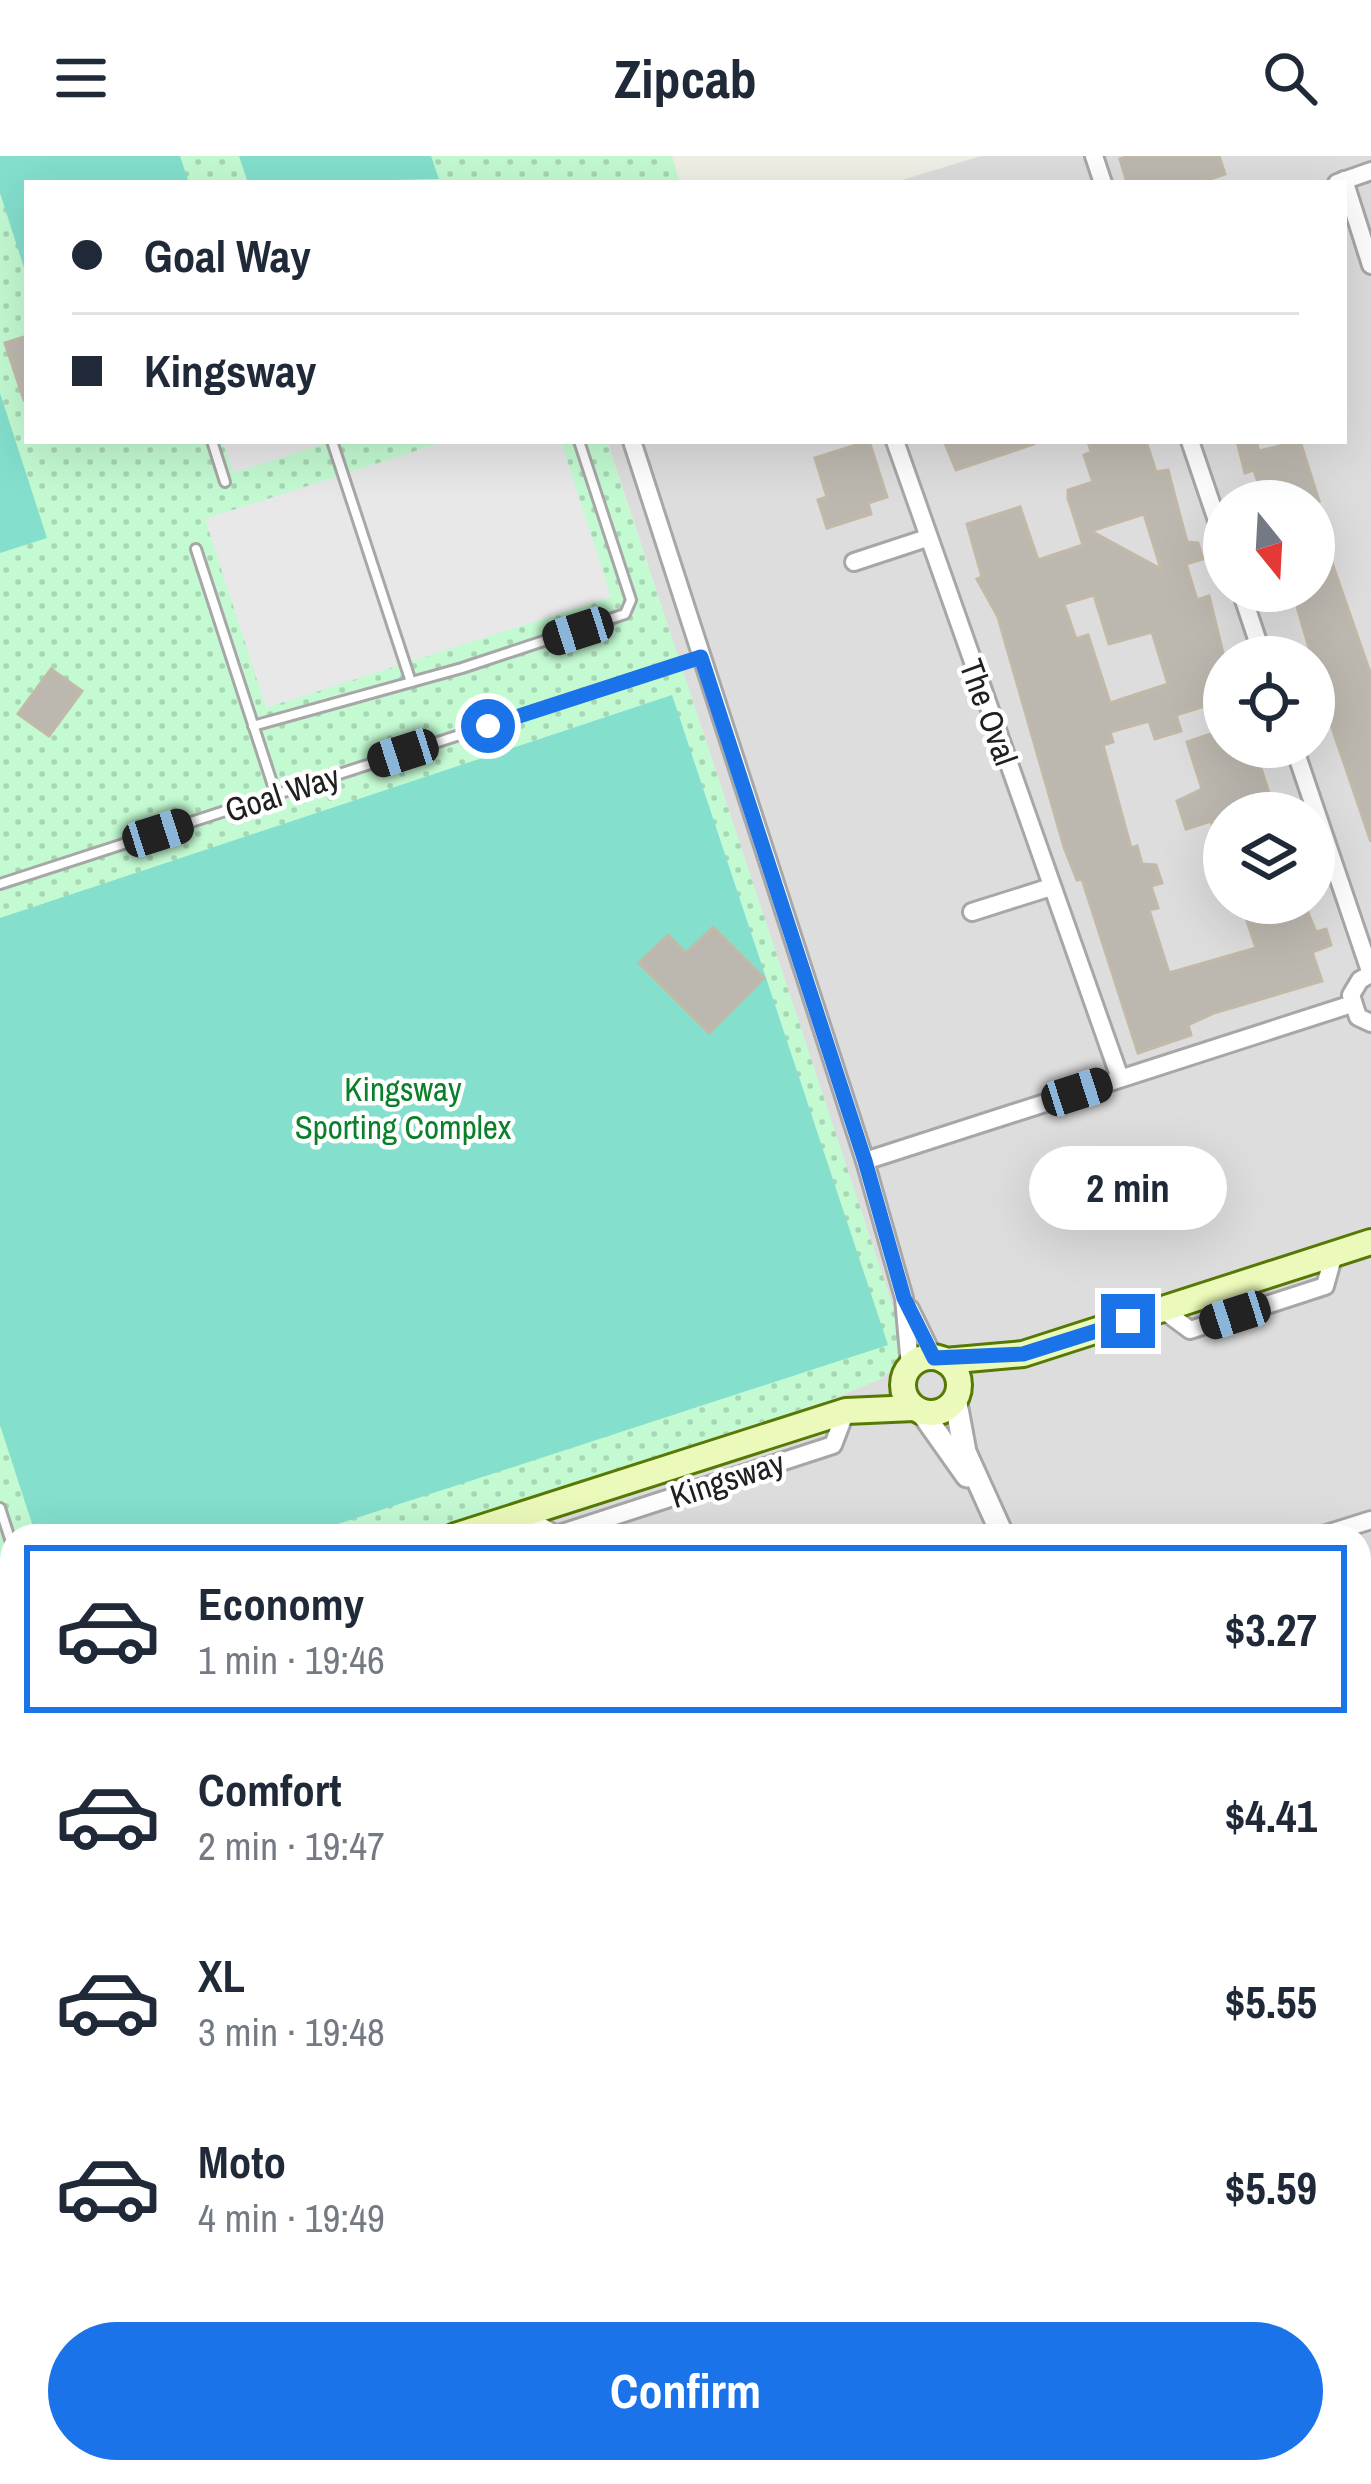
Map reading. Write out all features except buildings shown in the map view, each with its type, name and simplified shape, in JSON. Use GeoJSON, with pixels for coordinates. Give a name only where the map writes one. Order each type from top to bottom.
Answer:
{"type":"FeatureCollection","features":[{"type":"Feature","properties":{"kind":"main road","name":"Kingsway"},"geometry":{"type":"LineString","coordinates":[[503,1524],[850,1410],[924,1364],[1023,1354],[1371,1242]]}},
{"type":"Feature","properties":{"kind":"main road","name":"Kingsway"},"geometry":{"type":"LineString","coordinates":[[850,1410],[937,1412],[1023,1354]]}},
{"type":"Feature","properties":{"kind":"main road"},"geometry":{"type":"LineString","coordinates":[[918,1409],[904,1391],[924,1364],[957,1378],[956,1395]]}},
{"type":"Feature","properties":{"kind":"street"},"geometry":{"type":"LineString","coordinates":[[1347,201],[1371,265]]}},
{"type":"Feature","properties":{"kind":"street"},"geometry":{"type":"LineString","coordinates":[[633,444],[865,1161],[924,1364]]}},
{"type":"Feature","properties":{"kind":"street","name":"The Oval"},"geometry":{"type":"LineString","coordinates":[[896,444],[1120,1078]]}},
{"type":"Feature","properties":{"kind":"street"},"geometry":{"type":"LineString","coordinates":[[1191,444],[1203,480]]}},
{"type":"Feature","properties":{"kind":"street"},"geometry":{"type":"LineString","coordinates":[[854,562],[927,538]]}},
{"type":"Feature","properties":{"kind":"street"},"geometry":{"type":"LineString","coordinates":[[1301,768],[1371,974],[1354,987],[1352,1004],[1358,1017],[1371,1023]]}},
{"type":"Feature","properties":{"kind":"street"},"geometry":{"type":"LineString","coordinates":[[972,912],[1051,886]]}},
{"type":"Feature","properties":{"kind":"street"},"geometry":{"type":"LineString","coordinates":[[865,1161],[1352,1004]]}},
{"type":"Feature","properties":{"kind":"street"},"geometry":{"type":"LineString","coordinates":[[956,1395],[958,1430],[979,1491]]}},
{"type":"Feature","properties":{"kind":"street"},"geometry":{"type":"LineString","coordinates":[[918,1409],[979,1491],[997,1524]]}},
{"type":"Feature","properties":{"kind":"lane"},"geometry":{"type":"LineString","coordinates":[[213,444],[226,482]]}},
{"type":"Feature","properties":{"kind":"lane"},"geometry":{"type":"LineString","coordinates":[[333,444],[410,682]]}},
{"type":"Feature","properties":{"kind":"lane"},"geometry":{"type":"LineString","coordinates":[[253,726],[616,618],[630,608],[580,444]]}},
{"type":"Feature","properties":{"kind":"lane"},"geometry":{"type":"LineString","coordinates":[[196,549],[276,795]]}},
{"type":"Feature","properties":{"kind":"lane","name":"Goal Way"},"geometry":{"type":"LineString","coordinates":[[0,884],[701,657]]}},
{"type":"Feature","properties":{"kind":"shaded area"},"geometry":{"type":"Polygon","coordinates":[[[981,156],[1371,156],[1371,1524],[447,1524],[832,1399],[880,1379],[908,1355],[608,444],[1347,444],[1347,180],[902,180],[981,156]]]}},
{"type":"Feature","properties":{"kind":"shaded area"},"geometry":{"type":"Polygon","coordinates":[[[224,444],[324,444],[233,473],[224,444]]]}},
{"type":"Feature","properties":{"kind":"shaded area"},"geometry":{"type":"Polygon","coordinates":[[[437,444],[562,444],[611,597],[266,708],[205,519],[437,444]]]}},
{"type":"Feature","properties":{"kind":"green space","name":"Kingsway Sporting Complex"},"geometry":{"type":"Polygon","coordinates":[[[0,156],[672,156],[679,180],[24,180],[24,444],[608,444],[909,1355],[880,1379],[832,1399],[447,1524],[0,1524],[0,156]]]}},
{"type":"Feature","properties":{"kind":"green space"},"geometry":{"type":"Polygon","coordinates":[[[0,156],[180,156],[188,180],[24,180],[24,268],[0,193],[0,156]]]}},
{"type":"Feature","properties":{"kind":"green space"},"geometry":{"type":"Polygon","coordinates":[[[239,156],[431,156],[439,179],[391,180],[247,180],[239,156]]]}},
{"type":"Feature","properties":{"kind":"green space"},"geometry":{"type":"Polygon","coordinates":[[[0,393],[47,538],[0,553],[0,393]]]}},
{"type":"Feature","properties":{"kind":"green space","name":"Kingsway Sporting Complex"},"geometry":{"type":"Polygon","coordinates":[[[672,695],[888,1345],[338,1524],[32,1524],[0,1425],[0,918],[672,695]]]}},
{"type":"Feature","properties":{"kind":"route"},"geometry":{"type":"LineString","coordinates":[[488,726],[701,657],[865,1161],[904,1298],[934,1358],[981,1360],[1023,1354],[1128,1321]]}}]}
